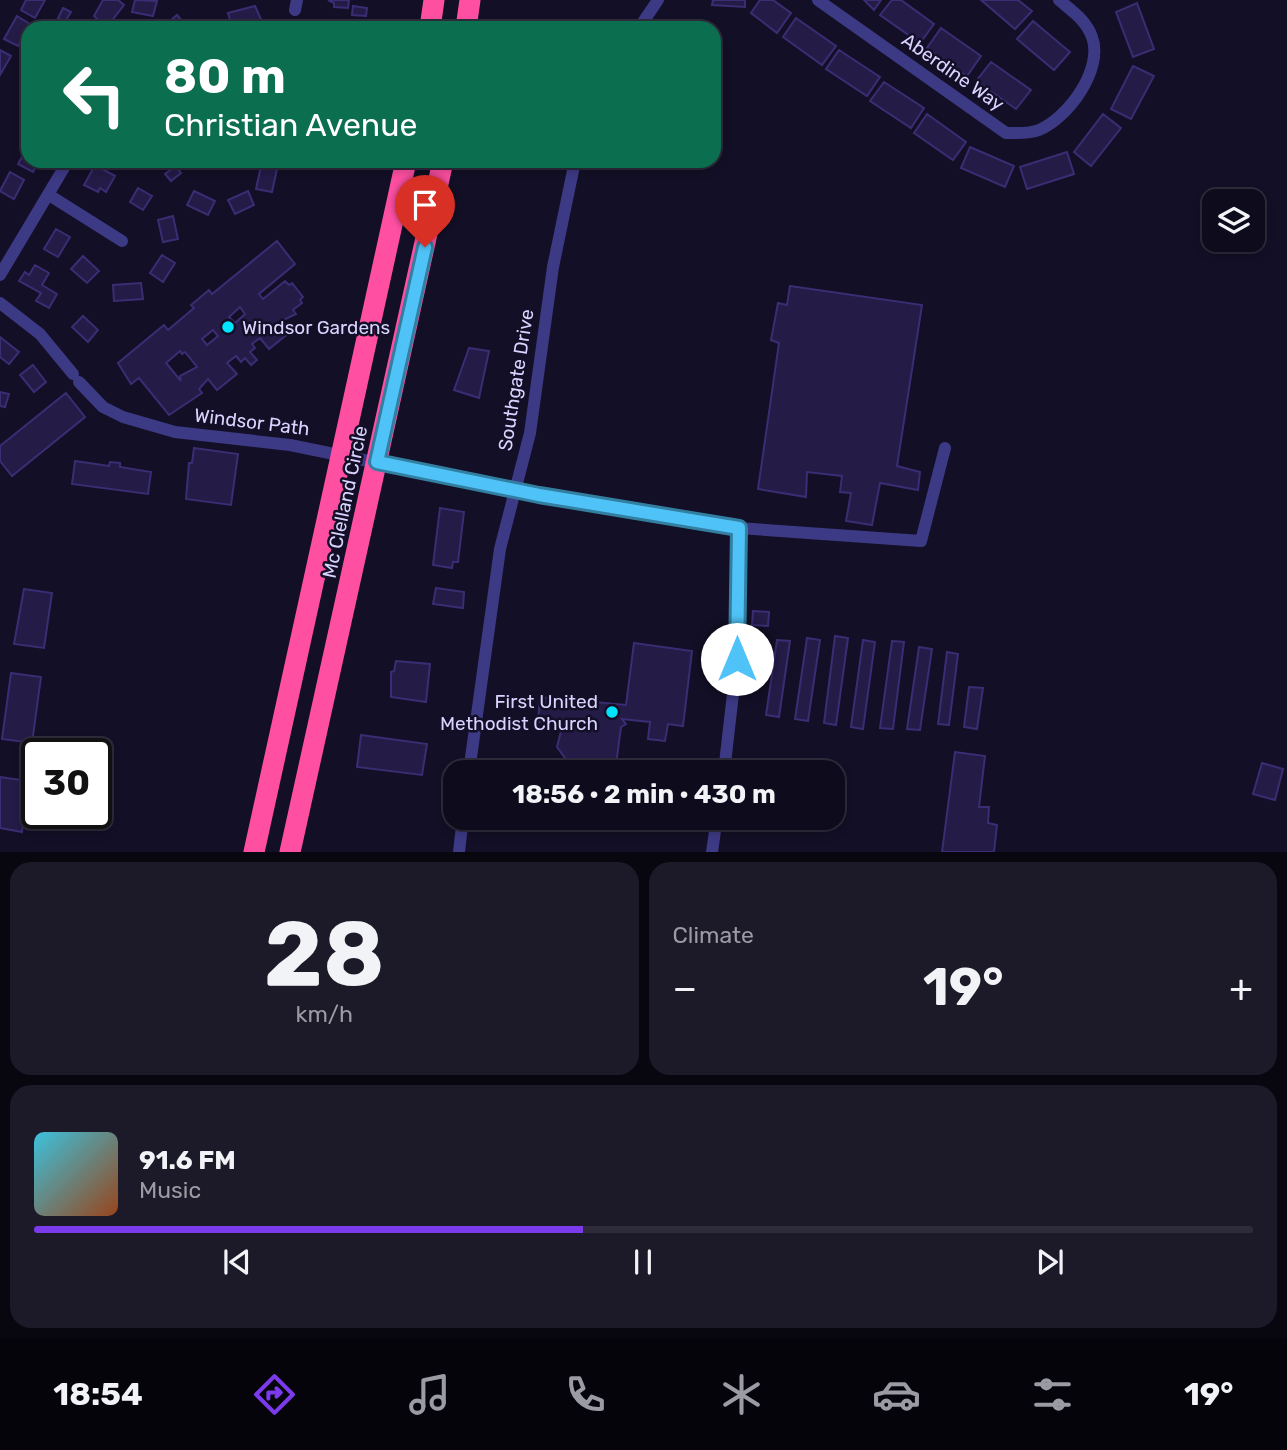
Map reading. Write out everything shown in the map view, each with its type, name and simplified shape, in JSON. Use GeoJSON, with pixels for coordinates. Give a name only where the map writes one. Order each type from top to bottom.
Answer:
{"type":"FeatureCollection","features":[{"type":"Feature","properties":{"kind":"highway"},"geometry":{"type":"LineString","coordinates":[[430,21],[434,0]]}},
{"type":"Feature","properties":{"kind":"highway"},"geometry":{"type":"LineString","coordinates":[[467,21],[470,0]]}},
{"type":"Feature","properties":{"kind":"highway","name":"Mc Clelland Circle"},"geometry":{"type":"LineString","coordinates":[[254,852],[404,168]]}},
{"type":"Feature","properties":{"kind":"highway","name":"Mc Clelland Circle"},"geometry":{"type":"LineString","coordinates":[[290,852],[441,168]]}},
{"type":"Feature","properties":{"kind":"street"},"geometry":{"type":"LineString","coordinates":[[644,21],[658,0]]}},
{"type":"Feature","properties":{"kind":"street","name":"Aberdine Way"},"geometry":{"type":"LineString","coordinates":[[818,0],[1006,133],[1036,132],[1050,124],[1091,75],[1095,57],[1092,38],[1083,20],[1059,0]]}},
{"type":"Feature","properties":{"kind":"street"},"geometry":{"type":"LineString","coordinates":[[0,275],[64,168]]}},
{"type":"Feature","properties":{"kind":"street","name":"Southgate Drive"},"geometry":{"type":"LineString","coordinates":[[472,760],[499,549],[530,433],[553,267],[574,168]]}},
{"type":"Feature","properties":{"kind":"street"},"geometry":{"type":"LineString","coordinates":[[49,195],[122,241]]}},
{"type":"Feature","properties":{"kind":"street","name":"Windsor Path"},"geometry":{"type":"LineString","coordinates":[[0,303],[40,334],[103,407],[123,417],[175,432],[290,445],[515,491],[739,528],[921,541],[945,447]]}},
{"type":"Feature","properties":{"kind":"street"},"geometry":{"type":"LineString","coordinates":[[725,760],[737,659],[739,528]]}},
{"type":"Feature","properties":{"kind":"street"},"geometry":{"type":"LineString","coordinates":[[459,852],[462,830]]}},
{"type":"Feature","properties":{"kind":"street"},"geometry":{"type":"LineString","coordinates":[[712,852],[715,830]]}},
{"type":"Feature","properties":{"kind":"building"},"geometry":{"type":"Polygon","coordinates":[[[26,0],[45,0],[35,18],[21,10],[26,0]]]}},
{"type":"Feature","properties":{"kind":"building"},"geometry":{"type":"Polygon","coordinates":[[[103,0],[118,0],[124,5],[112,21],[100,21],[94,16],[103,0]]]}},
{"type":"Feature","properties":{"kind":"building"},"geometry":{"type":"Polygon","coordinates":[[[135,0],[157,1],[153,16],[132,12],[135,0]]]}},
{"type":"Feature","properties":{"kind":"building"},"geometry":{"type":"Polygon","coordinates":[[[328,0],[349,0],[348,8],[334,7],[334,3],[328,0]]]}},
{"type":"Feature","properties":{"kind":"building"},"geometry":{"type":"Polygon","coordinates":[[[713,0],[745,0],[745,7],[712,5],[713,0]]]}},
{"type":"Feature","properties":{"kind":"building"},"geometry":{"type":"Polygon","coordinates":[[[760,0],[773,0],[791,13],[777,33],[751,13],[760,0]]]}},
{"type":"Feature","properties":{"kind":"building"},"geometry":{"type":"Polygon","coordinates":[[[864,0],[881,0],[874,10],[864,0]]]}},
{"type":"Feature","properties":{"kind":"building"},"geometry":{"type":"Polygon","coordinates":[[[892,0],[901,0],[934,24],[920,43],[880,15],[892,0]]]}},
{"type":"Feature","properties":{"kind":"building"},"geometry":{"type":"Polygon","coordinates":[[[981,0],[1018,0],[1032,11],[1015,29],[981,0]]]}},
{"type":"Feature","properties":{"kind":"building"},"geometry":{"type":"Polygon","coordinates":[[[1137,3],[1154,49],[1133,57],[1116,12],[1137,3]]]}},
{"type":"Feature","properties":{"kind":"building"},"geometry":{"type":"Polygon","coordinates":[[[255,6],[262,21],[230,21],[228,13],[255,6]]]}},
{"type":"Feature","properties":{"kind":"building"},"geometry":{"type":"Polygon","coordinates":[[[353,6],[367,8],[366,16],[352,15],[353,6]]]}},
{"type":"Feature","properties":{"kind":"building"},"geometry":{"type":"Polygon","coordinates":[[[63,8],[71,12],[66,21],[58,18],[63,8]]]}},
{"type":"Feature","properties":{"kind":"building"},"geometry":{"type":"Polygon","coordinates":[[[177,15],[182,21],[170,21],[177,15]]]}},
{"type":"Feature","properties":{"kind":"building"},"geometry":{"type":"Polygon","coordinates":[[[17,16],[25,21],[21,21],[21,40],[18,46],[4,39],[17,16]]]}},
{"type":"Feature","properties":{"kind":"building"},"geometry":{"type":"Polygon","coordinates":[[[796,18],[836,46],[822,65],[783,37],[796,18]]]}},
{"type":"Feature","properties":{"kind":"building"},"geometry":{"type":"Polygon","coordinates":[[[1033,21],[1070,52],[1054,70],[1017,39],[1033,21]]]}},
{"type":"Feature","properties":{"kind":"building"},"geometry":{"type":"Polygon","coordinates":[[[941,28],[981,56],[967,76],[927,48],[941,28]]]}},
{"type":"Feature","properties":{"kind":"building"},"geometry":{"type":"Polygon","coordinates":[[[0,50],[11,56],[0,75],[0,50]]]}},
{"type":"Feature","properties":{"kind":"building"},"geometry":{"type":"Polygon","coordinates":[[[839,50],[880,77],[867,96],[826,69],[839,50]]]}},
{"type":"Feature","properties":{"kind":"building"},"geometry":{"type":"Polygon","coordinates":[[[991,62],[1031,90],[1016,109],[976,81],[991,62]]]}},
{"type":"Feature","properties":{"kind":"building"},"geometry":{"type":"Polygon","coordinates":[[[1133,66],[1154,76],[1131,119],[1111,109],[1133,66]]]}},
{"type":"Feature","properties":{"kind":"building"},"geometry":{"type":"Polygon","coordinates":[[[884,82],[924,108],[911,128],[870,101],[884,82]]]}},
{"type":"Feature","properties":{"kind":"building"},"geometry":{"type":"Polygon","coordinates":[[[927,114],[966,142],[953,160],[914,133],[927,114]]]}},
{"type":"Feature","properties":{"kind":"building"},"geometry":{"type":"Polygon","coordinates":[[[1103,114],[1121,128],[1091,166],[1074,152],[1103,114]]]}},
{"type":"Feature","properties":{"kind":"building"},"geometry":{"type":"Polygon","coordinates":[[[970,147],[1014,166],[1005,187],[961,168],[970,147]]]}},
{"type":"Feature","properties":{"kind":"building"},"geometry":{"type":"Polygon","coordinates":[[[1067,152],[1074,174],[1027,189],[1020,167],[1067,152]]]}},
{"type":"Feature","properties":{"kind":"building"},"geometry":{"type":"Polygon","coordinates":[[[93,168],[100,168],[115,176],[106,192],[100,188],[98,192],[84,185],[93,168]]]}},
{"type":"Feature","properties":{"kind":"building"},"geometry":{"type":"Polygon","coordinates":[[[173,168],[177,168],[181,173],[171,181],[165,174],[173,168]]]}},
{"type":"Feature","properties":{"kind":"building"},"geometry":{"type":"Polygon","coordinates":[[[261,168],[277,169],[272,192],[256,189],[261,168]]]}},
{"type":"Feature","properties":{"kind":"building"},"geometry":{"type":"Polygon","coordinates":[[[10,172],[24,180],[14,199],[0,191],[10,172]]]}},
{"type":"Feature","properties":{"kind":"building"},"geometry":{"type":"Polygon","coordinates":[[[138,188],[152,196],[143,210],[130,202],[138,188]]]}},
{"type":"Feature","properties":{"kind":"building"},"geometry":{"type":"Polygon","coordinates":[[[194,191],[215,201],[208,215],[187,205],[194,191]]]}},
{"type":"Feature","properties":{"kind":"building"},"geometry":{"type":"Polygon","coordinates":[[[248,191],[254,205],[235,214],[228,200],[248,191]]]}},
{"type":"Feature","properties":{"kind":"building"},"geometry":{"type":"Polygon","coordinates":[[[173,216],[178,239],[163,242],[158,220],[173,216]]]}},
{"type":"Feature","properties":{"kind":"building"},"geometry":{"type":"Polygon","coordinates":[[[56,229],[70,237],[58,257],[44,249],[56,229]]]}},
{"type":"Feature","properties":{"kind":"building","name":"Windsor Gardens"},"geometry":{"type":"Polygon","coordinates":[[[277,241],[295,264],[259,294],[263,299],[285,281],[289,285],[292,283],[303,297],[300,300],[302,303],[293,310],[296,314],[281,321],[290,332],[269,349],[260,338],[252,344],[255,348],[250,352],[257,360],[251,365],[245,358],[241,362],[236,356],[227,363],[237,374],[217,390],[208,379],[199,389],[202,393],[169,415],[139,378],[131,384],[118,363],[164,325],[168,330],[194,308],[191,305],[209,290],[212,294],[277,241]],[[240,307],[229,317],[235,323],[245,314],[240,307]],[[213,330],[202,339],[207,345],[218,336],[213,330]],[[180,351],[166,363],[181,381],[180,376],[197,367],[185,352],[182,354],[180,351]]]}},
{"type":"Feature","properties":{"kind":"building"},"geometry":{"type":"Polygon","coordinates":[[[162,255],[175,263],[163,282],[150,273],[162,255]]]}},
{"type":"Feature","properties":{"kind":"building"},"geometry":{"type":"Polygon","coordinates":[[[83,256],[99,271],[87,283],[71,269],[83,256]]]}},
{"type":"Feature","properties":{"kind":"building"},"geometry":{"type":"Polygon","coordinates":[[[35,265],[49,273],[42,285],[57,294],[49,308],[36,301],[41,293],[19,281],[25,272],[29,275],[35,265]]]}},
{"type":"Feature","properties":{"kind":"building"},"geometry":{"type":"Polygon","coordinates":[[[141,283],[143,299],[114,301],[113,285],[141,283]]]}},
{"type":"Feature","properties":{"kind":"building"},"geometry":{"type":"Polygon","coordinates":[[[790,286],[922,305],[897,466],[920,472],[918,490],[880,483],[872,525],[846,521],[851,493],[840,492],[842,476],[807,472],[806,497],[758,489],[779,343],[771,340],[778,303],[787,305],[790,286]]]}},
{"type":"Feature","properties":{"kind":"building"},"geometry":{"type":"Polygon","coordinates":[[[83,316],[98,330],[88,342],[72,327],[83,316]]]}},
{"type":"Feature","properties":{"kind":"building"},"geometry":{"type":"Polygon","coordinates":[[[0,337],[19,352],[9,364],[0,357],[0,337]]]}},
{"type":"Feature","properties":{"kind":"building"},"geometry":{"type":"Polygon","coordinates":[[[469,348],[489,351],[479,398],[454,390],[469,348]]]}},
{"type":"Feature","properties":{"kind":"building"},"geometry":{"type":"Polygon","coordinates":[[[33,365],[46,382],[34,392],[20,375],[33,365]]]}},
{"type":"Feature","properties":{"kind":"building"},"geometry":{"type":"Polygon","coordinates":[[[0,392],[9,394],[5,407],[0,406],[0,392]]]}},
{"type":"Feature","properties":{"kind":"building"},"geometry":{"type":"Polygon","coordinates":[[[66,393],[85,417],[12,476],[0,461],[0,446],[66,393]]]}},
{"type":"Feature","properties":{"kind":"building"},"geometry":{"type":"Polygon","coordinates":[[[194,448],[238,454],[231,505],[186,499],[189,463],[192,463],[194,448]]]}},
{"type":"Feature","properties":{"kind":"building"},"geometry":{"type":"Polygon","coordinates":[[[75,461],[109,466],[110,462],[120,463],[120,467],[151,472],[148,494],[72,484],[75,461]]]}},
{"type":"Feature","properties":{"kind":"building"},"geometry":{"type":"Polygon","coordinates":[[[440,508],[464,512],[458,562],[453,562],[452,568],[433,565],[440,508]]]}},
{"type":"Feature","properties":{"kind":"building"},"geometry":{"type":"Polygon","coordinates":[[[436,588],[464,592],[463,608],[433,604],[436,588]]]}},
{"type":"Feature","properties":{"kind":"building"},"geometry":{"type":"Polygon","coordinates":[[[24,589],[52,593],[44,648],[14,644],[24,589]]]}},
{"type":"Feature","properties":{"kind":"building"},"geometry":{"type":"Polygon","coordinates":[[[753,611],[769,612],[768,626],[752,625],[753,611]]]}},
{"type":"Feature","properties":{"kind":"building"},"geometry":{"type":"Polygon","coordinates":[[[835,636],[848,638],[836,725],[824,723],[835,636]]]}},
{"type":"Feature","properties":{"kind":"building"},"geometry":{"type":"Polygon","coordinates":[[[807,638],[820,640],[808,721],[795,719],[807,638]]]}},
{"type":"Feature","properties":{"kind":"building"},"geometry":{"type":"Polygon","coordinates":[[[777,640],[790,641],[779,717],[766,715],[777,640]]]}},
{"type":"Feature","properties":{"kind":"building"},"geometry":{"type":"Polygon","coordinates":[[[863,640],[875,642],[863,729],[851,727],[863,640]]]}},
{"type":"Feature","properties":{"kind":"building"},"geometry":{"type":"Polygon","coordinates":[[[892,641],[904,642],[893,729],[880,728],[892,641]]]}},
{"type":"Feature","properties":{"kind":"building","name":"First United Methodist Church"},"geometry":{"type":"Polygon","coordinates":[[[634,643],[692,651],[683,726],[668,724],[665,741],[648,739],[650,722],[622,719],[626,724],[621,727],[617,760],[567,760],[557,747],[563,723],[538,722],[540,697],[626,705],[634,643]]]}},
{"type":"Feature","properties":{"kind":"building"},"geometry":{"type":"Polygon","coordinates":[[[919,647],[932,649],[920,730],[907,729],[919,647]]]}},
{"type":"Feature","properties":{"kind":"building"},"geometry":{"type":"Polygon","coordinates":[[[947,652],[958,654],[949,725],[938,724],[947,652]]]}},
{"type":"Feature","properties":{"kind":"building"},"geometry":{"type":"Polygon","coordinates":[[[396,661],[430,664],[426,702],[391,697],[391,672],[394,671],[396,661]]]}},
{"type":"Feature","properties":{"kind":"building"},"geometry":{"type":"Polygon","coordinates":[[[11,673],[41,677],[33,738],[21,738],[21,742],[2,739],[11,673]]]}},
{"type":"Feature","properties":{"kind":"building"},"geometry":{"type":"Polygon","coordinates":[[[969,687],[983,688],[977,729],[964,727],[969,687]]]}},
{"type":"Feature","properties":{"kind":"building"},"geometry":{"type":"Polygon","coordinates":[[[361,735],[427,744],[422,775],[357,767],[361,735]]]}},
{"type":"Feature","properties":{"kind":"building"},"geometry":{"type":"Polygon","coordinates":[[[955,752],[985,756],[979,807],[989,807],[988,823],[997,825],[994,852],[942,852],[955,752]]]}},
{"type":"Feature","properties":{"kind":"building"},"geometry":{"type":"Polygon","coordinates":[[[1262,763],[1283,769],[1275,800],[1253,794],[1262,763]]]}},
{"type":"Feature","properties":{"kind":"building"},"geometry":{"type":"Polygon","coordinates":[[[0,777],[21,780],[22,832],[0,828],[0,777]]]}},
{"type":"Feature","properties":{"kind":"place","name":"Windsor Gardens"},"geometry":{"type":"Point","coordinates":[228,327]}},
{"type":"Feature","properties":{"kind":"place","name":"First United Methodist Church"},"geometry":{"type":"Point","coordinates":[612,712]}},
{"type":"Feature","properties":{"kind":"route"},"geometry":{"type":"LineString","coordinates":[[425,247],[377,462],[515,491],[739,528],[736,557],[737,659]]}}]}
